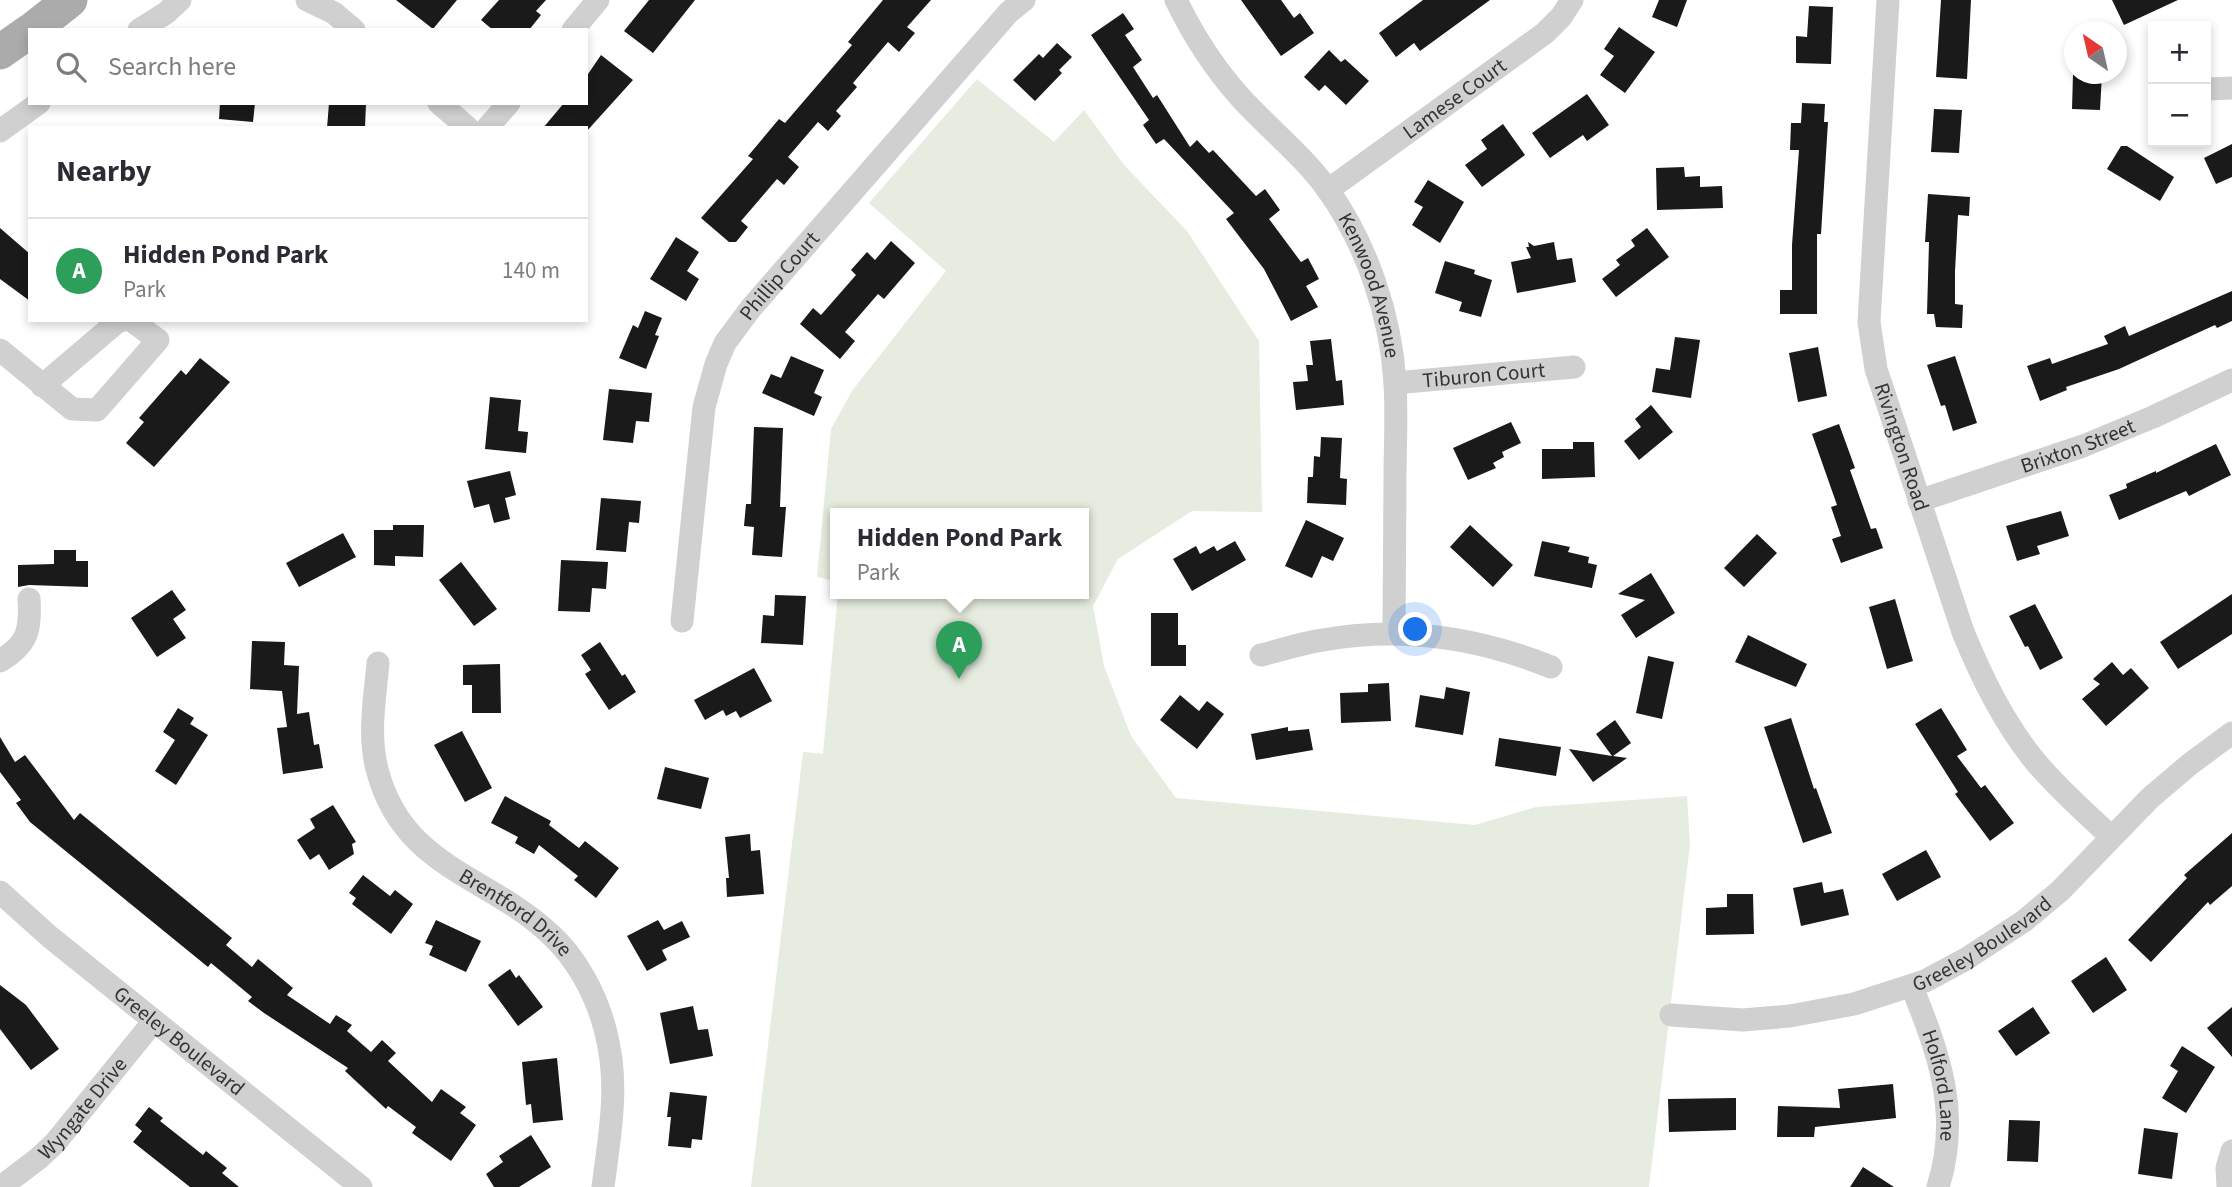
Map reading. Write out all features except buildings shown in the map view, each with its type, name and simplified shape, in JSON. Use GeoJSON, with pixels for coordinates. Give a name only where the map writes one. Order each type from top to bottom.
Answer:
{"type":"FeatureCollection","features":[{"type":"Feature","properties":{"kind":"main road"},"geometry":{"type":"LineString","coordinates":[[35,28],[70,0]]}},
{"type":"Feature","properties":{"kind":"main road"},"geometry":{"type":"LineString","coordinates":[[0,52],[28,33]]}},
{"type":"Feature","properties":{"kind":"street"},"geometry":{"type":"LineString","coordinates":[[142,28],[166,13],[180,0]]}},
{"type":"Feature","properties":{"kind":"street"},"geometry":{"type":"LineString","coordinates":[[307,0],[334,13],[352,28]]}},
{"type":"Feature","properties":{"kind":"street"},"geometry":{"type":"LineString","coordinates":[[575,28],[598,0]]}},
{"type":"Feature","properties":{"kind":"street","name":"Phillip Court"},"geometry":{"type":"LineString","coordinates":[[682,621],[704,407],[716,364],[725,344],[751,308],[850,194],[1009,12],[1024,0]]}},
{"type":"Feature","properties":{"kind":"street","name":"Kenwood Avenue"},"geometry":{"type":"LineString","coordinates":[[1177,0],[1212,64],[1240,97],[1297,153],[1328,190],[1356,239],[1377,288],[1389,339],[1395,383],[1394,633]]}},
{"type":"Feature","properties":{"kind":"street","name":"Lamese Court"},"geometry":{"type":"LineString","coordinates":[[1328,190],[1545,33],[1561,17],[1572,0]]}},
{"type":"Feature","properties":{"kind":"street","name":"Rivington Road"},"geometry":{"type":"LineString","coordinates":[[1888,0],[1869,322],[1876,369],[1963,632],[1996,704],[2036,762],[2111,837]]}},
{"type":"Feature","properties":{"kind":"street"},"geometry":{"type":"LineString","coordinates":[[2211,89],[2232,88]]}},
{"type":"Feature","properties":{"kind":"street"},"geometry":{"type":"LineString","coordinates":[[0,131],[36,105]]}},
{"type":"Feature","properties":{"kind":"street"},"geometry":{"type":"LineString","coordinates":[[441,105],[466,126]]}},
{"type":"Feature","properties":{"kind":"street"},"geometry":{"type":"LineString","coordinates":[[489,126],[507,105]]}},
{"type":"Feature","properties":{"kind":"street"},"geometry":{"type":"LineString","coordinates":[[42,386],[117,322]]}},
{"type":"Feature","properties":{"kind":"street"},"geometry":{"type":"LineString","coordinates":[[0,350],[72,410],[97,410],[158,341],[134,322]]}},
{"type":"Feature","properties":{"kind":"street","name":"Tiburon Court"},"geometry":{"type":"LineString","coordinates":[[1395,383],[1574,367]]}},
{"type":"Feature","properties":{"kind":"street","name":"Brixton Street"},"geometry":{"type":"LineString","coordinates":[[1919,501],[2083,446],[2232,380]]}},
{"type":"Feature","properties":{"kind":"street"},"geometry":{"type":"LineString","coordinates":[[0,661],[17,650],[30,626],[29,599]]}},
{"type":"Feature","properties":{"kind":"street"},"geometry":{"type":"LineString","coordinates":[[1261,655],[1324,640],[1394,633],[1458,639],[1515,652],[1551,667]]}},
{"type":"Feature","properties":{"kind":"street","name":"Brentford Drive"},"geometry":{"type":"LineString","coordinates":[[378,663],[372,720],[374,749],[380,780],[396,814],[414,838],[432,855],[550,933],[574,962],[595,1002],[604,1026],[614,1075],[613,1108],[603,1187]]}},
{"type":"Feature","properties":{"kind":"street","name":"Greeley Boulevard"},"geometry":{"type":"LineString","coordinates":[[1671,1015],[1743,1020],[1790,1016],[1854,1004],[1912,986],[1966,959],[2024,921],[2060,891],[2150,798],[2232,733]]}},
{"type":"Feature","properties":{"kind":"street","name":"Greeley Boulevard"},"geometry":{"type":"LineString","coordinates":[[0,892],[50,937],[361,1187]]}},
{"type":"Feature","properties":{"kind":"street","name":"Holford Lane"},"geometry":{"type":"LineString","coordinates":[[1912,986],[1931,1034],[1946,1090],[1948,1135],[1938,1187]]}},
{"type":"Feature","properties":{"kind":"street","name":"Wyngate Drive"},"geometry":{"type":"LineString","coordinates":[[1,1187],[55,1143],[154,1021]]}},
{"type":"Feature","properties":{"kind":"street"},"geometry":{"type":"LineString","coordinates":[[2228,1187],[2227,1168],[2232,1151]]}},
{"type":"Feature","properties":{"kind":"shaded area"},"geometry":{"type":"Polygon","coordinates":[[[977,79],[1054,142],[1084,110],[1124,165],[1187,231],[1259,341],[1262,512],[1192,511],[1118,559],[1093,606],[1104,666],[1131,736],[1176,798],[1475,825],[1536,807],[1687,796],[1690,844],[1649,1187],[751,1187],[803,752],[823,754],[837,599],[1089,599],[1089,508],[830,508],[830,580],[817,577],[831,429],[852,391],[946,271],[869,203],[977,79]]]}},
{"type":"Feature","properties":{"kind":"place","name":"Hidden Pond Park"},"geometry":{"type":"Point","coordinates":[959,679]}}]}
